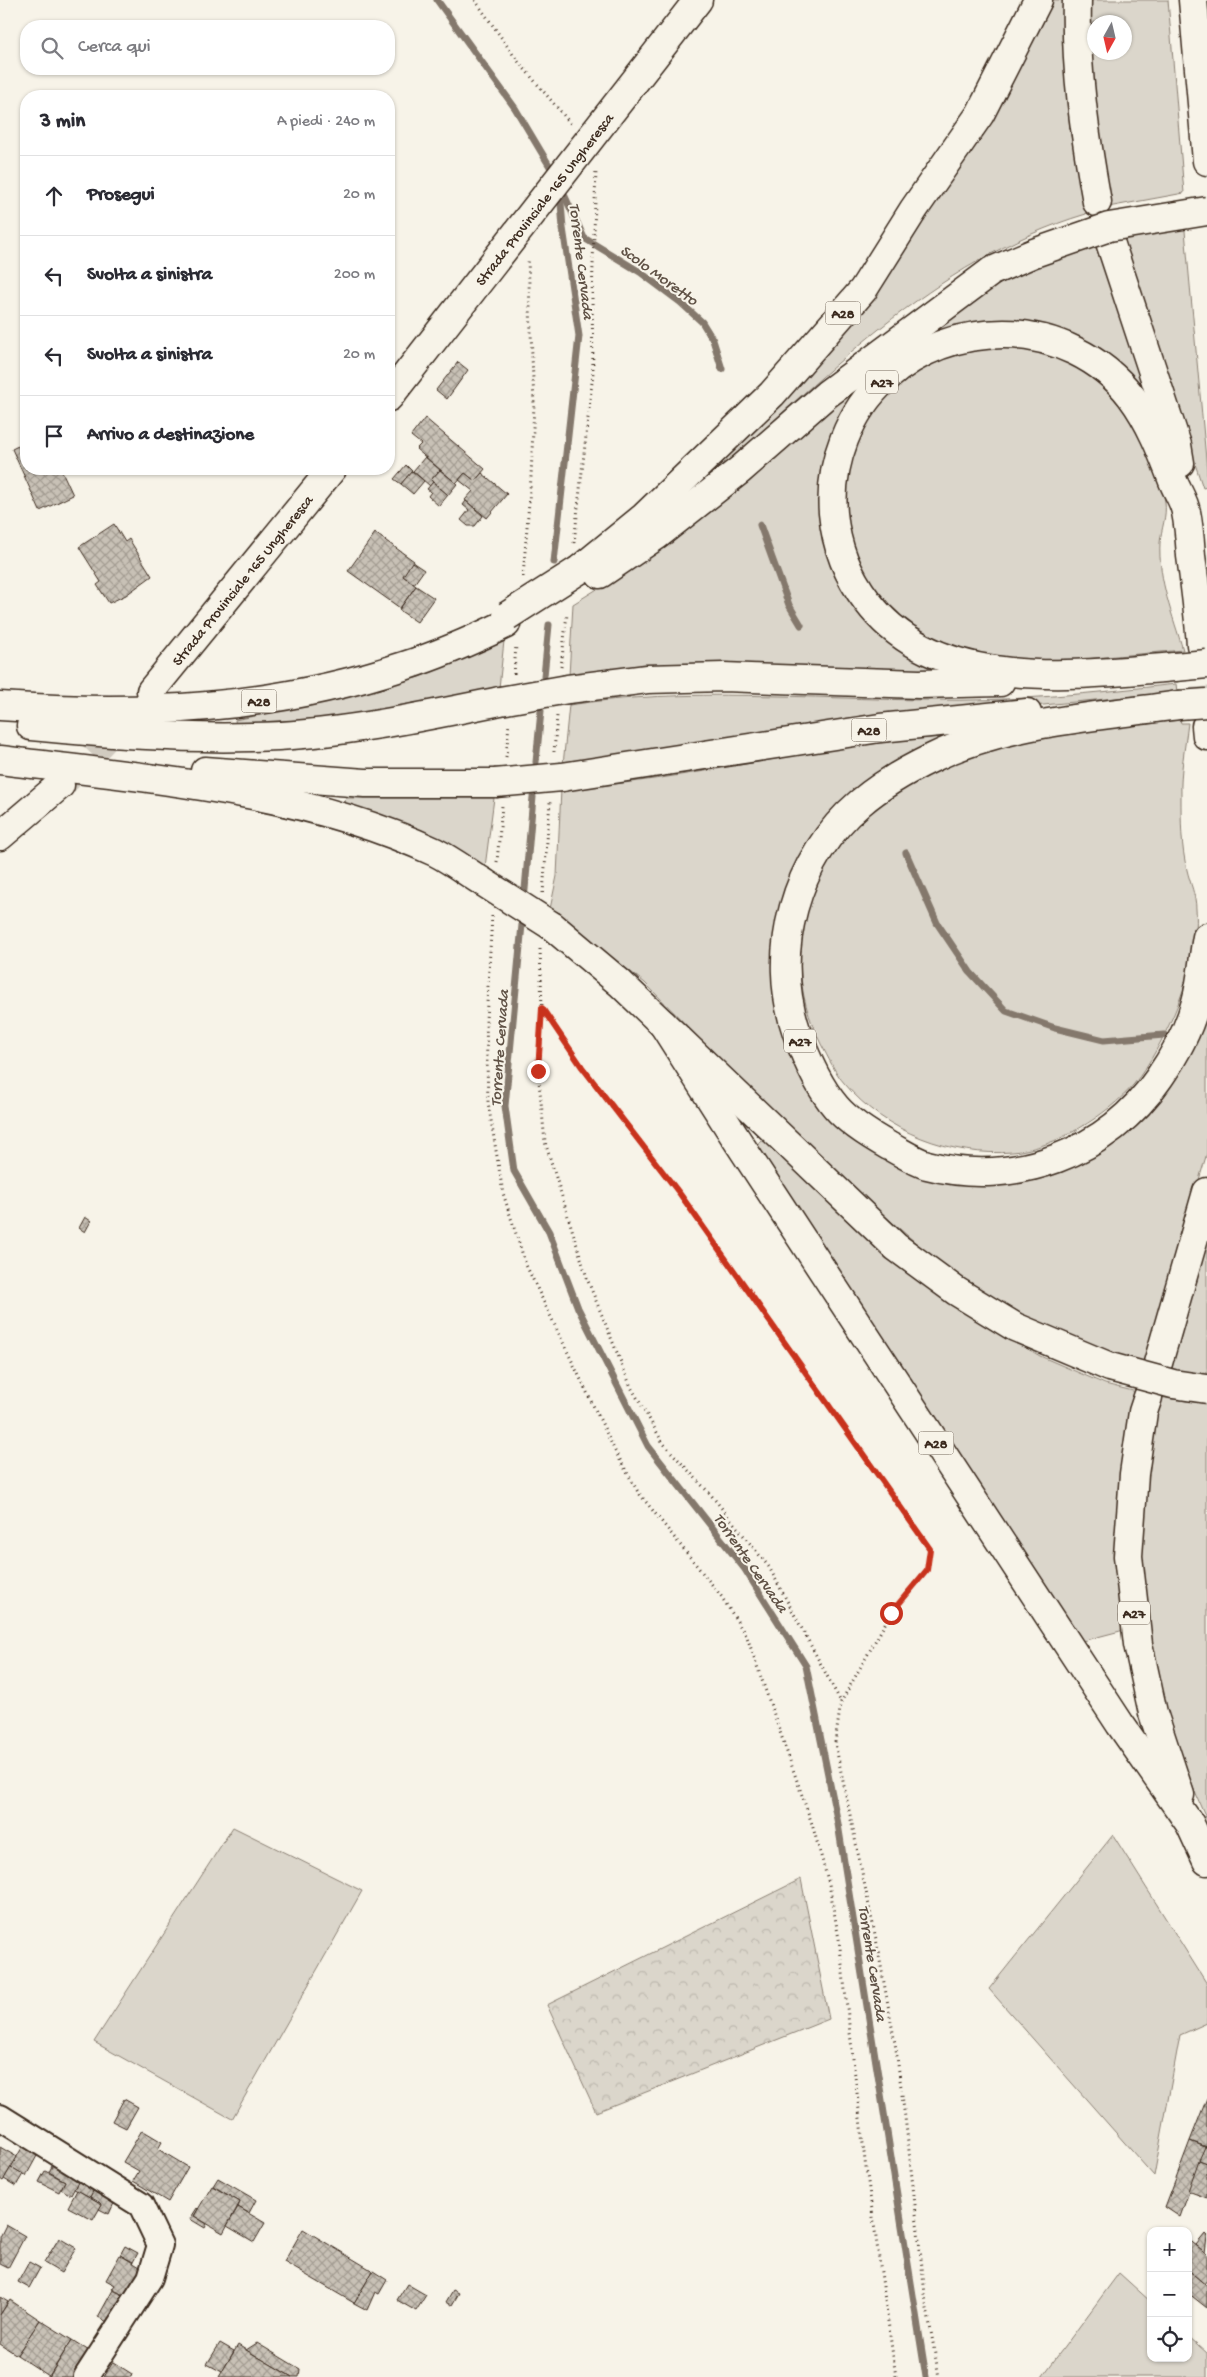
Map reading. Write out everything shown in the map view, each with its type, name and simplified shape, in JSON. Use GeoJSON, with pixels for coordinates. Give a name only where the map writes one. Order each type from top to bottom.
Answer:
{"type":"FeatureCollection","features":[{"type":"Feature","properties":{"kind":"main road","name":"Strada Provinciale 165 Ungheresca"},"geometry":{"type":"LineString","coordinates":[[395,389],[698,0]]}},
{"type":"Feature","properties":{"kind":"main road","name":"A28"},"geometry":{"type":"LineString","coordinates":[[0,706],[118,712],[171,710],[250,702],[324,689],[405,666],[510,627],[644,517],[772,394],[863,290],[914,209],[980,114],[1038,0]]}},
{"type":"Feature","properties":{"kind":"main road"},"geometry":{"type":"LineString","coordinates":[[1077,0],[1076,43],[1084,128],[1097,202]]}},
{"type":"Feature","properties":{"kind":"main road"},"geometry":{"type":"LineString","coordinates":[[1193,0],[1207,161]]}},
{"type":"Feature","properties":{"kind":"main road","name":"A28"},"geometry":{"type":"LineString","coordinates":[[578,570],[656,536],[740,470],[827,394],[992,272],[1034,253],[1108,227],[1207,211]]}},
{"type":"Feature","properties":{"kind":"main road","name":"A27"},"geometry":{"type":"LineString","coordinates":[[1109,239],[1177,444],[1204,655]]}},
{"type":"Feature","properties":{"kind":"main road","name":"A27"},"geometry":{"type":"LineString","coordinates":[[1162,668],[1050,673],[1004,672],[954,661],[931,653],[910,642],[874,612],[849,572],[840,550],[832,504],[838,457],[846,435],[870,396],[885,379],[923,352],[966,337],[1012,334],[1035,337],[1058,344],[1098,365],[1132,397],[1161,448],[1186,510]]}},
{"type":"Feature","properties":{"kind":"main road","name":"Strada Provinciale 165 Ungheresca"},"geometry":{"type":"LineString","coordinates":[[151,692],[327,475]]}},
{"type":"Feature","properties":{"kind":"main road"},"geometry":{"type":"LineString","coordinates":[[0,722],[104,733],[178,737],[253,737],[333,730],[418,717],[562,690],[647,679],[724,677],[919,684],[1063,681],[1162,668],[1204,655]]}},
{"type":"Feature","properties":{"kind":"main road","name":"A28"},"geometry":{"type":"LineString","coordinates":[[0,748],[171,768],[365,783],[501,783],[880,728],[1027,713],[1179,705]]}},
{"type":"Feature","properties":{"kind":"main road"},"geometry":{"type":"LineString","coordinates":[[1179,705],[1207,722]]}},
{"type":"Feature","properties":{"kind":"main road","name":"A27"},"geometry":{"type":"LineString","coordinates":[[1179,705],[1032,725],[976,741],[933,757],[892,780],[859,803],[829,837],[801,885],[789,922],[784,966],[792,1016],[807,1061],[836,1108],[876,1139],[924,1164],[978,1174],[1030,1168],[1088,1144],[1120,1124],[1158,1080],[1181,1041],[1196,1002],[1207,937]]}},
{"type":"Feature","properties":{"kind":"main road","name":"A28"},"geometry":{"type":"LineString","coordinates":[[0,760],[263,796],[350,820],[490,875],[546,935],[620,983],[896,1247],[956,1291],[1015,1327],[1110,1367],[1173,1384],[1207,1389]]}},
{"type":"Feature","properties":{"kind":"main road"},"geometry":{"type":"LineString","coordinates":[[0,836],[60,785]]}},
{"type":"Feature","properties":{"kind":"main road","name":"A28"},"geometry":{"type":"LineString","coordinates":[[664,1024],[733,1134],[1114,1716],[1190,1824],[1207,1861]]}},
{"type":"Feature","properties":{"kind":"main road"},"geometry":{"type":"LineString","coordinates":[[1158,1363],[1207,1192]]}},
{"type":"Feature","properties":{"kind":"main road","name":"A27"},"geometry":{"type":"LineString","coordinates":[[1148,1397],[1143,1412],[1134,1474],[1128,1556],[1138,1644],[1153,1713],[1190,1824]]}},
{"type":"Feature","properties":{"kind":"street"},"geometry":{"type":"LineString","coordinates":[[0,2117],[142,2205],[160,2245],[150,2278],[86,2377]]}},
{"type":"Feature","properties":{"kind":"path"},"geometry":{"type":"LineString","coordinates":[[475,0],[517,60],[587,142]]}},
{"type":"Feature","properties":{"kind":"path"},"geometry":{"type":"LineString","coordinates":[[578,570],[593,373],[596,210]]}},
{"type":"Feature","properties":{"kind":"path"},"geometry":{"type":"LineString","coordinates":[[522,579],[531,477],[534,404],[532,213]]}},
{"type":"Feature","properties":{"kind":"path"},"geometry":{"type":"LineString","coordinates":[[543,899],[562,690],[566,614]]}},
{"type":"Feature","properties":{"kind":"path"},"geometry":{"type":"LineString","coordinates":[[490,875],[501,783],[508,700],[510,627]]}},
{"type":"Feature","properties":{"kind":"path"},"geometry":{"type":"LineString","coordinates":[[493,907],[486,1020],[488,1102],[503,1192],[526,1265],[615,1451],[638,1492],[721,1596],[747,1637],[812,1824],[829,1884],[839,1939],[865,2162],[896,2377]]}},
{"type":"Feature","properties":{"kind":"path"},"geometry":{"type":"LineString","coordinates":[[546,935],[538,1071],[545,1142],[588,1281],[631,1387],[663,1443],[711,1495],[769,1567],[841,1702]]}},
{"type":"Feature","properties":{"kind":"path"},"geometry":{"type":"LineString","coordinates":[[542,1008],[582,1067],[686,1202],[930,1549],[927,1570],[891,1613],[841,1702],[835,1743],[877,1944],[896,2050],[908,2133],[926,2302],[939,2377]]}},
{"type":"Feature","properties":{"kind":"green space"},"geometry":{"type":"Polygon","coordinates":[[[1049,0],[1065,0],[1064,60],[1070,130],[1086,214],[1030,235],[978,261],[928,293],[835,366],[704,485],[698,487],[693,485],[806,360],[1049,0]]]}},
{"type":"Feature","properties":{"kind":"green space"},"geometry":{"type":"Polygon","coordinates":[[[1089,0],[1168,0],[1184,193],[1108,207],[1091,99],[1090,60],[1132,60],[1132,15],[1089,15],[1089,0]]]}},
{"type":"Feature","properties":{"kind":"green space"},"geometry":{"type":"Polygon","coordinates":[[[1184,220],[1207,470],[1207,487],[1203,488],[1118,231],[1184,220]]]}},
{"type":"Feature","properties":{"kind":"green space"},"geometry":{"type":"Polygon","coordinates":[[[1093,238],[1146,389],[1141,392],[1012,325],[858,392],[834,572],[852,601],[863,613],[888,635],[929,666],[926,673],[569,676],[573,604],[615,578],[995,279],[1093,238]]]}},
{"type":"Feature","properties":{"kind":"green space"},"geometry":{"type":"Polygon","coordinates":[[[1007,346],[1048,354],[1084,373],[1113,398],[1136,429],[1155,471],[1164,498],[1165,513],[1160,543],[1161,571],[1183,650],[1050,662],[975,657],[919,634],[874,596],[848,535],[845,477],[860,432],[888,392],[927,363],[973,348],[1007,346]]]}},
{"type":"Feature","properties":{"kind":"green space"},"geometry":{"type":"Polygon","coordinates":[[[504,641],[499,688],[371,717],[236,726],[235,720],[351,696],[419,677],[504,641]]]}},
{"type":"Feature","properties":{"kind":"green space"},"geometry":{"type":"Polygon","coordinates":[[[1176,684],[1177,692],[982,711],[563,765],[569,705],[658,696],[703,695],[990,700],[1083,694],[1176,684]]]}},
{"type":"Feature","properties":{"kind":"green space"},"geometry":{"type":"Polygon","coordinates":[[[1180,720],[1181,723],[1188,723],[1181,778],[1181,824],[1185,861],[1196,904],[1196,935],[1191,962],[1174,1014],[1146,1068],[1134,1084],[1110,1107],[1080,1128],[1046,1144],[1013,1152],[967,1150],[921,1138],[880,1116],[861,1101],[838,1075],[821,1044],[806,1006],[800,967],[802,930],[812,895],[829,861],[852,831],[880,804],[913,782],[944,767],[976,755],[1009,745],[1077,732],[1180,720]]]}},
{"type":"Feature","properties":{"kind":"green space"},"geometry":{"type":"Polygon","coordinates":[[[942,737],[946,740],[790,885],[802,1065],[933,1170],[1096,1146],[1207,1010],[1207,1153],[1144,1364],[1113,1355],[986,1298],[939,1263],[809,1150],[645,983],[550,909],[557,876],[561,789],[657,779],[846,747],[942,737]]]}},
{"type":"Feature","properties":{"kind":"green space"},"geometry":{"type":"Polygon","coordinates":[[[346,798],[494,798],[485,867],[341,808],[346,798]]]}},
{"type":"Feature","properties":{"kind":"green space"},"geometry":{"type":"Polygon","coordinates":[[[766,1138],[974,1317],[1040,1356],[1105,1384],[1137,1392],[1124,1630],[1082,1641],[1076,1635],[757,1144],[766,1138]]]}},
{"type":"Feature","properties":{"kind":"green space"},"geometry":{"type":"Polygon","coordinates":[[[1207,1231],[1207,1375],[1166,1369],[1207,1231]]]}},
{"type":"Feature","properties":{"kind":"green space"},"geometry":{"type":"Polygon","coordinates":[[[1159,1397],[1207,1404],[1207,1820],[1177,1746],[1165,1707],[1154,1668],[1141,1590],[1139,1550],[1141,1510],[1159,1397]]]}},
{"type":"Feature","properties":{"kind":"green space"},"geometry":{"type":"Polygon","coordinates":[[[233,1827],[362,1891],[232,2119],[94,2042],[233,1827]]]}},
{"type":"Feature","properties":{"kind":"green space"},"geometry":{"type":"Polygon","coordinates":[[[1113,1835],[1207,1984],[1207,2023],[1180,2035],[1154,2176],[989,1989],[1113,1835]]]}},
{"type":"Feature","properties":{"kind":"green space"},"geometry":{"type":"Polygon","coordinates":[[[801,1879],[829,2019],[596,2112],[547,2005],[801,1879]]]}},
{"type":"Feature","properties":{"kind":"green space"},"geometry":{"type":"Polygon","coordinates":[[[1119,2273],[1147,2298],[1147,2362],[1192,2362],[1192,2340],[1207,2353],[1207,2377],[1042,2377],[1119,2273]]]}},
{"type":"Feature","properties":{"kind":"building"},"geometry":{"type":"Polygon","coordinates":[[[458,362],[468,370],[447,399],[436,390],[458,362]]]}},
{"type":"Feature","properties":{"kind":"building"},"geometry":{"type":"Polygon","coordinates":[[[425,418],[485,469],[475,481],[465,473],[456,483],[416,449],[421,444],[411,436],[425,418]]]}},
{"type":"Feature","properties":{"kind":"building"},"geometry":{"type":"Polygon","coordinates":[[[20,445],[20,467],[12,449],[20,445]]]}},
{"type":"Feature","properties":{"kind":"building"},"geometry":{"type":"Polygon","coordinates":[[[425,457],[440,470],[431,480],[433,482],[430,486],[413,471],[425,457]]]}},
{"type":"Feature","properties":{"kind":"building"},"geometry":{"type":"Polygon","coordinates":[[[406,465],[412,471],[401,484],[394,479],[406,465]]]}},
{"type":"Feature","properties":{"kind":"building"},"geometry":{"type":"Polygon","coordinates":[[[440,470],[457,484],[448,495],[431,480],[440,470]]]}},
{"type":"Feature","properties":{"kind":"building"},"geometry":{"type":"Polygon","coordinates":[[[412,471],[424,481],[413,494],[401,484],[412,471]]]}},
{"type":"Feature","properties":{"kind":"building"},"geometry":{"type":"Polygon","coordinates":[[[465,473],[475,481],[482,473],[507,494],[487,518],[465,500],[473,491],[459,480],[465,473]]]}},
{"type":"Feature","properties":{"kind":"building"},"geometry":{"type":"Polygon","coordinates":[[[24,475],[64,475],[73,495],[40,511],[24,475]]]}},
{"type":"Feature","properties":{"kind":"building"},"geometry":{"type":"Polygon","coordinates":[[[433,482],[448,495],[439,506],[428,496],[431,492],[427,489],[433,482]]]}},
{"type":"Feature","properties":{"kind":"building"},"geometry":{"type":"Polygon","coordinates":[[[466,501],[483,516],[475,526],[468,526],[461,520],[469,510],[463,505],[466,501]]]}},
{"type":"Feature","properties":{"kind":"building"},"geometry":{"type":"Polygon","coordinates":[[[114,524],[125,542],[129,539],[152,576],[126,595],[109,603],[97,585],[101,582],[79,547],[114,524]]]}},
{"type":"Feature","properties":{"kind":"building"},"geometry":{"type":"Polygon","coordinates":[[[375,533],[414,561],[403,576],[416,586],[400,608],[348,571],[375,533]]]}},
{"type":"Feature","properties":{"kind":"building"},"geometry":{"type":"Polygon","coordinates":[[[412,562],[424,570],[414,584],[403,576],[412,562]]]}},
{"type":"Feature","properties":{"kind":"building"},"geometry":{"type":"Polygon","coordinates":[[[416,586],[434,598],[417,622],[399,610],[416,586]]]}},
{"type":"Feature","properties":{"kind":"building"},"geometry":{"type":"Polygon","coordinates":[[[85,1217],[91,1221],[85,1232],[79,1228],[85,1217]]]}},
{"type":"Feature","properties":{"kind":"building"},"geometry":{"type":"Polygon","coordinates":[[[1207,2098],[1207,2147],[1190,2141],[1207,2098]]]}},
{"type":"Feature","properties":{"kind":"building"},"geometry":{"type":"Polygon","coordinates":[[[124,2099],[138,2107],[126,2128],[112,2121],[124,2099]]]}},
{"type":"Feature","properties":{"kind":"building"},"geometry":{"type":"Polygon","coordinates":[[[142,2130],[162,2142],[158,2149],[188,2167],[168,2202],[133,2181],[139,2171],[123,2162],[142,2130]]]}},
{"type":"Feature","properties":{"kind":"building"},"geometry":{"type":"Polygon","coordinates":[[[1190,2141],[1205,2147],[1180,2217],[1165,2207],[1190,2141]]]}},
{"type":"Feature","properties":{"kind":"building"},"geometry":{"type":"Polygon","coordinates":[[[23,2146],[38,2154],[26,2176],[11,2167],[23,2146]]]}},
{"type":"Feature","properties":{"kind":"building"},"geometry":{"type":"Polygon","coordinates":[[[0,2147],[17,2157],[3,2181],[0,2179],[0,2147]]]}},
{"type":"Feature","properties":{"kind":"building"},"geometry":{"type":"Polygon","coordinates":[[[1205,2147],[1207,2147],[1207,2163],[1199,2160],[1205,2147]]]}},
{"type":"Feature","properties":{"kind":"building"},"geometry":{"type":"Polygon","coordinates":[[[55,2160],[82,2174],[71,2195],[61,2189],[65,2181],[49,2172],[55,2160]]]}},
{"type":"Feature","properties":{"kind":"building"},"geometry":{"type":"Polygon","coordinates":[[[1199,2160],[1207,2163],[1207,2198],[1188,2191],[1199,2160]]]}},
{"type":"Feature","properties":{"kind":"building"},"geometry":{"type":"Polygon","coordinates":[[[11,2167],[23,2174],[16,2186],[4,2179],[11,2167]]]}},
{"type":"Feature","properties":{"kind":"building"},"geometry":{"type":"Polygon","coordinates":[[[45,2171],[65,2181],[59,2192],[39,2182],[45,2171]]]}},
{"type":"Feature","properties":{"kind":"building"},"geometry":{"type":"Polygon","coordinates":[[[83,2174],[98,2182],[90,2197],[74,2189],[83,2174]]]}},
{"type":"Feature","properties":{"kind":"building"},"geometry":{"type":"Polygon","coordinates":[[[218,2178],[256,2200],[249,2213],[238,2207],[240,2202],[213,2186],[218,2178]]]}},
{"type":"Feature","properties":{"kind":"building"},"geometry":{"type":"Polygon","coordinates":[[[98,2182],[115,2201],[109,2214],[99,2209],[102,2204],[90,2197],[98,2182]]]}},
{"type":"Feature","properties":{"kind":"building"},"geometry":{"type":"Polygon","coordinates":[[[212,2186],[240,2202],[223,2233],[194,2216],[212,2186]]]}},
{"type":"Feature","properties":{"kind":"building"},"geometry":{"type":"Polygon","coordinates":[[[77,2190],[102,2204],[93,2220],[68,2207],[77,2190]]]}},
{"type":"Feature","properties":{"kind":"building"},"geometry":{"type":"Polygon","coordinates":[[[238,2207],[265,2223],[254,2242],[227,2226],[238,2207]]]}},
{"type":"Feature","properties":{"kind":"building"},"geometry":{"type":"Polygon","coordinates":[[[197,2208],[194,2216],[207,2224],[205,2228],[190,2219],[197,2208]]]}},
{"type":"Feature","properties":{"kind":"building"},"geometry":{"type":"Polygon","coordinates":[[[6,2225],[25,2236],[8,2268],[0,2264],[0,2237],[6,2225]]]}},
{"type":"Feature","properties":{"kind":"building"},"geometry":{"type":"Polygon","coordinates":[[[303,2229],[373,2271],[354,2303],[284,2262],[303,2229]]]}},
{"type":"Feature","properties":{"kind":"building"},"geometry":{"type":"Polygon","coordinates":[[[1205,2234],[1207,2236],[1205,2253],[1196,2245],[1205,2234]]]}},
{"type":"Feature","properties":{"kind":"building"},"geometry":{"type":"Polygon","coordinates":[[[59,2238],[76,2248],[61,2273],[44,2263],[59,2238]]]}},
{"type":"Feature","properties":{"kind":"building"},"geometry":{"type":"Polygon","coordinates":[[[1192,2242],[1207,2254],[1207,2280],[1204,2284],[1192,2274],[1192,2242]]]}},
{"type":"Feature","properties":{"kind":"building"},"geometry":{"type":"Polygon","coordinates":[[[125,2246],[138,2253],[133,2262],[120,2255],[125,2246]]]}},
{"type":"Feature","properties":{"kind":"building"},"geometry":{"type":"Polygon","coordinates":[[[120,2255],[145,2270],[129,2298],[112,2289],[115,2285],[106,2280],[120,2255]]]}},
{"type":"Feature","properties":{"kind":"building"},"geometry":{"type":"Polygon","coordinates":[[[29,2262],[40,2268],[29,2288],[18,2282],[29,2262]]]}},
{"type":"Feature","properties":{"kind":"building"},"geometry":{"type":"Polygon","coordinates":[[[373,2271],[387,2280],[379,2294],[375,2292],[367,2310],[354,2303],[373,2271]]]}},
{"type":"Feature","properties":{"kind":"building"},"geometry":{"type":"Polygon","coordinates":[[[1192,2273],[1207,2286],[1207,2308],[1192,2296],[1192,2273]]]}},
{"type":"Feature","properties":{"kind":"building"},"geometry":{"type":"Polygon","coordinates":[[[407,2284],[426,2295],[416,2311],[397,2300],[407,2284]]]}},
{"type":"Feature","properties":{"kind":"building"},"geometry":{"type":"Polygon","coordinates":[[[113,2290],[129,2298],[115,2326],[98,2317],[113,2290]]]}},
{"type":"Feature","properties":{"kind":"building"},"geometry":{"type":"Polygon","coordinates":[[[453,2290],[459,2293],[452,2305],[446,2302],[453,2290]]]}},
{"type":"Feature","properties":{"kind":"building"},"geometry":{"type":"Polygon","coordinates":[[[0,2297],[8,2302],[0,2315],[0,2297]]]}},
{"type":"Feature","properties":{"kind":"building"},"geometry":{"type":"Polygon","coordinates":[[[10,2300],[40,2320],[17,2355],[0,2344],[0,2315],[10,2300]]]}},
{"type":"Feature","properties":{"kind":"building"},"geometry":{"type":"Polygon","coordinates":[[[40,2320],[72,2340],[49,2376],[17,2355],[40,2320]]]}},
{"type":"Feature","properties":{"kind":"building"},"geometry":{"type":"Polygon","coordinates":[[[72,2340],[97,2356],[83,2377],[49,2377],[72,2340]]]}},
{"type":"Feature","properties":{"kind":"building"},"geometry":{"type":"Polygon","coordinates":[[[220,2343],[234,2351],[222,2372],[207,2364],[220,2343]]]}},
{"type":"Feature","properties":{"kind":"building"},"geometry":{"type":"Polygon","coordinates":[[[257,2343],[300,2369],[299,2377],[292,2377],[246,2350],[257,2343]]]}},
{"type":"Feature","properties":{"kind":"building"},"geometry":{"type":"Polygon","coordinates":[[[238,2345],[246,2350],[292,2377],[219,2377],[238,2345]]]}},
{"type":"Feature","properties":{"kind":"building"},"geometry":{"type":"Polygon","coordinates":[[[113,2362],[132,2374],[131,2377],[104,2377],[113,2362]]]}},
{"type":"Feature","properties":{"kind":"waterway","name":"Torrente Cervada"},"geometry":{"type":"LineString","coordinates":[[437,0],[515,108],[555,175]]}},
{"type":"Feature","properties":{"kind":"waterway","name":"Torrente Cervada"},"geometry":{"type":"LineString","coordinates":[[554,562],[579,336],[563,228],[560,190]]}},
{"type":"Feature","properties":{"kind":"waterway","name":"Scolo Moretto"},"geometry":{"type":"LineString","coordinates":[[562,190],[584,238],[640,272],[680,302],[702,322],[713,340],[722,369]]}},
{"type":"Feature","properties":{"kind":"waterway","name":"Scolo Moretto"},"geometry":{"type":"LineString","coordinates":[[760,525],[789,605],[801,625]]}},
{"type":"Feature","properties":{"kind":"waterway","name":"Torrente Cervada"},"geometry":{"type":"LineString","coordinates":[[544,676],[549,625]]}},
{"type":"Feature","properties":{"kind":"waterway","name":"Torrente Cervada"},"geometry":{"type":"LineString","coordinates":[[536,762],[541,711]]}},
{"type":"Feature","properties":{"kind":"waterway","name":"Torrente Cervada"},"geometry":{"type":"LineString","coordinates":[[524,901],[533,797]]}},
{"type":"Feature","properties":{"kind":"waterway","name":"Scolo Moretto"},"geometry":{"type":"LineString","coordinates":[[906,853],[937,923],[970,972],[1006,1011],[1055,1028],[1104,1040],[1164,1035]]}},
{"type":"Feature","properties":{"kind":"waterway","name":"Torrente Cervada"},"geometry":{"type":"LineString","coordinates":[[523,914],[505,1106],[514,1171],[549,1232],[578,1308],[648,1446],[744,1568],[806,1666],[838,1824],[926,2377]]}},
{"type":"Feature","properties":{"kind":"tunnel"},"geometry":{"type":"LineString","coordinates":[[1201,645],[1206,726]]}},
{"type":"Feature","properties":{"kind":"tunnel"},"geometry":{"type":"LineString","coordinates":[[62,784],[124,719]]}},
{"type":"Feature","properties":{"kind":"route"},"geometry":{"type":"LineString","coordinates":[[538,1071],[542,1008],[582,1067],[680,1194],[930,1549],[927,1570],[891,1613]]}}]}
